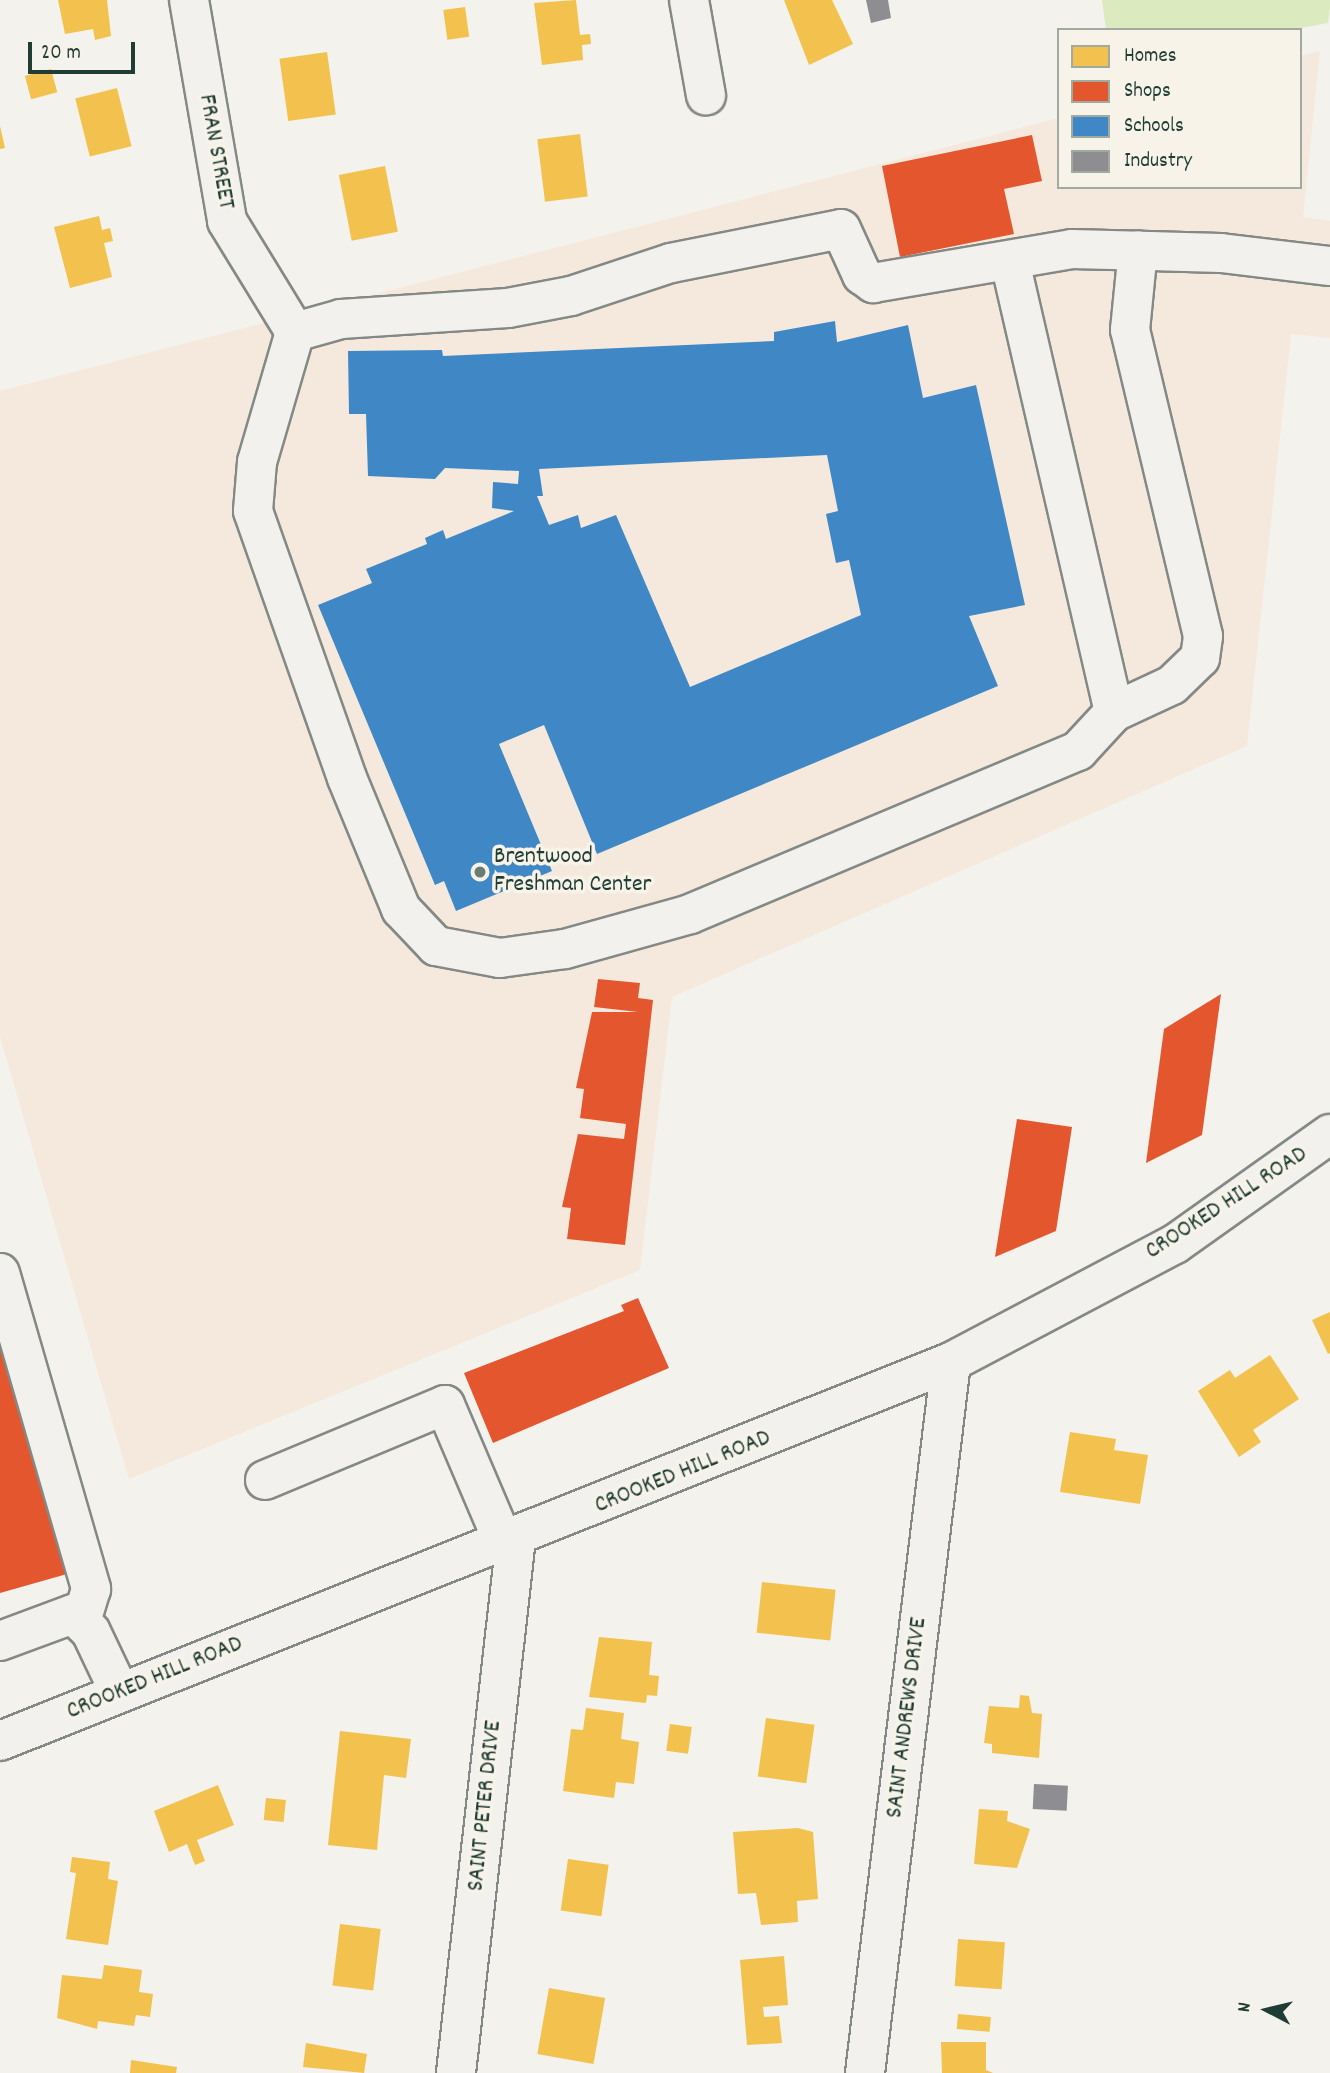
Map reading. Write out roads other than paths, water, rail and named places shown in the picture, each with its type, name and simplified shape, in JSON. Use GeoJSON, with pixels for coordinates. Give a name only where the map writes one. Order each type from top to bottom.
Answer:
{"type":"FeatureCollection","features":[{"type":"Feature","properties":{"kind":"street","name":"FRAN STREET"},"geometry":{"type":"LineString","coordinates":[[189,0],[227,221],[295,332]]}},
{"type":"Feature","properties":{"kind":"street"},"geometry":{"type":"LineString","coordinates":[[689,0],[706,94]]}},
{"type":"Feature","properties":{"kind":"street"},"geometry":{"type":"LineString","coordinates":[[1138,250],[1130,330],[1203,636],[1200,658],[1172,685],[1114,712],[1078,751],[690,914],[565,949],[500,958],[436,946],[401,909],[361,814],[253,512],[257,462],[295,332],[341,319],[508,308],[571,296],[695,257],[841,229],[862,275],[873,283],[1072,249],[1138,250],[1330,266]]}},
{"type":"Feature","properties":{"kind":"street"},"geometry":{"type":"LineString","coordinates":[[1010,261],[1114,712]]}},
{"type":"Feature","properties":{"kind":"street","name":"CROOKED HILL ROAD"},"geometry":{"type":"LineString","coordinates":[[0,1741],[119,1691],[510,1540],[951,1362],[1175,1244],[1330,1134]]}},
{"type":"Feature","properties":{"kind":"street"},"geometry":{"type":"LineString","coordinates":[[0,1273],[91,1589],[81,1622]]}},
{"type":"Feature","properties":{"kind":"street","name":"SAINT ANDREWS DRIVE"},"geometry":{"type":"LineString","coordinates":[[865,2073],[951,1362]]}},
{"type":"Feature","properties":{"kind":"street"},"geometry":{"type":"LineString","coordinates":[[265,1480],[445,1405],[510,1540]]}},
{"type":"Feature","properties":{"kind":"street","name":"SAINT PETER DRIVE"},"geometry":{"type":"LineString","coordinates":[[456,2073],[510,1540]]}},
{"type":"Feature","properties":{"kind":"street"},"geometry":{"type":"LineString","coordinates":[[0,1641],[73,1614],[81,1622],[119,1691]]}},
{"type":"Feature","properties":{"kind":"place","name":"Brentwood Freshman Center"},"geometry":{"type":"Point","coordinates":[480,872]}}]}
